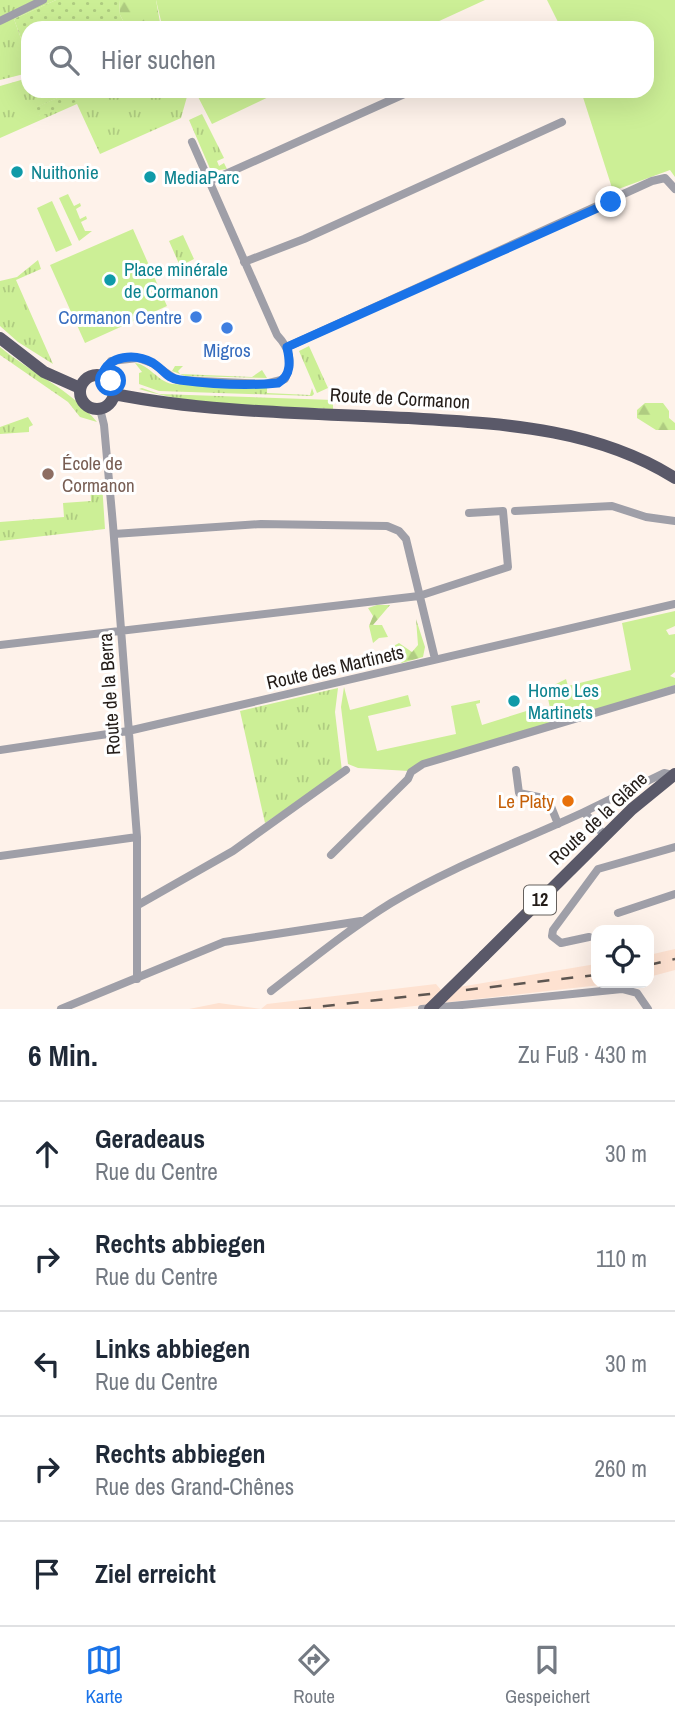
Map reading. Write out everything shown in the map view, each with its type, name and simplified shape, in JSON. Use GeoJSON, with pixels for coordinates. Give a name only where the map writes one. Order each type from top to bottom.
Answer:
{"type":"FeatureCollection","features":[{"type":"Feature","properties":{"kind":"main road"},"geometry":{"type":"LineString","coordinates":[[0,338],[44,372],[80,387]]}},
{"type":"Feature","properties":{"kind":"main road"},"geometry":{"type":"LineString","coordinates":[[102,375],[112,383],[114,394],[108,405],[100,409],[85,405],[80,387],[90,376],[102,375]]}},
{"type":"Feature","properties":{"kind":"main road","name":"Route de Cormanon"},"geometry":{"type":"LineString","coordinates":[[114,394],[191,406],[499,424],[544,430],[612,447],[650,462],[675,478]]}},
{"type":"Feature","properties":{"kind":"main road","name":"Route de la Glâne"},"geometry":{"type":"LineString","coordinates":[[430,1009],[605,836],[674,775]]}},
{"type":"Feature","properties":{"kind":"street"},"geometry":{"type":"LineString","coordinates":[[0,21],[43,0]]}},
{"type":"Feature","properties":{"kind":"street"},"geometry":{"type":"LineString","coordinates":[[210,181],[395,98]]}},
{"type":"Feature","properties":{"kind":"street"},"geometry":{"type":"LineString","coordinates":[[244,262],[269,254],[562,122]]}},
{"type":"Feature","properties":{"kind":"street"},"geometry":{"type":"LineString","coordinates":[[102,375],[111,361],[138,358],[152,363],[177,380],[278,383],[285,379],[290,367],[287,347],[277,335],[192,142]]}},
{"type":"Feature","properties":{"kind":"street"},"geometry":{"type":"LineString","coordinates":[[287,347],[652,181],[665,178],[675,189]]}},
{"type":"Feature","properties":{"kind":"street","name":"Route de la Berra"},"geometry":{"type":"LineString","coordinates":[[100,409],[114,534],[137,837],[137,979]]}},
{"type":"Feature","properties":{"kind":"street"},"geometry":{"type":"LineString","coordinates":[[515,511],[612,506],[646,517],[675,521]]}},
{"type":"Feature","properties":{"kind":"street"},"geometry":{"type":"LineString","coordinates":[[0,645],[419,596],[508,567],[503,511],[469,513]]}},
{"type":"Feature","properties":{"kind":"street"},"geometry":{"type":"LineString","coordinates":[[114,534],[261,524],[387,526],[399,531],[406,539],[436,659]]}},
{"type":"Feature","properties":{"kind":"street","name":"Route des Martinets"},"geometry":{"type":"LineString","coordinates":[[0,750],[128,731],[675,604]]}},
{"type":"Feature","properties":{"kind":"street"},"geometry":{"type":"LineString","coordinates":[[331,855],[408,779],[411,772],[423,764],[675,688]]}},
{"type":"Feature","properties":{"kind":"street"},"geometry":{"type":"LineString","coordinates":[[138,905],[233,851],[346,770]]}},
{"type":"Feature","properties":{"kind":"street"},"geometry":{"type":"LineString","coordinates":[[516,770],[519,793],[548,799],[558,824]]}},
{"type":"Feature","properties":{"kind":"street"},"geometry":{"type":"LineString","coordinates":[[271,991],[364,920],[418,888],[664,773],[674,775]]}},
{"type":"Feature","properties":{"kind":"street"},"geometry":{"type":"LineString","coordinates":[[584,812],[605,836]]}},
{"type":"Feature","properties":{"kind":"street"},"geometry":{"type":"LineString","coordinates":[[0,856],[137,837]]}},
{"type":"Feature","properties":{"kind":"street"},"geometry":{"type":"LineString","coordinates":[[589,937],[561,943],[552,936],[552,930],[597,869],[675,847]]}},
{"type":"Feature","properties":{"kind":"street"},"geometry":{"type":"LineString","coordinates":[[618,914],[675,894]]}},
{"type":"Feature","properties":{"kind":"street"},"geometry":{"type":"LineString","coordinates":[[61,1009],[224,942],[364,920]]}},
{"type":"Feature","properties":{"kind":"street"},"geometry":{"type":"LineString","coordinates":[[422,1009],[622,989],[637,993],[648,1009]]}},
{"type":"Feature","properties":{"kind":"shaded area"},"geometry":{"type":"Polygon","coordinates":[[[675,949],[675,970],[654,976],[654,954],[675,949]]]}},
{"type":"Feature","properties":{"kind":"shaded area"},"geometry":{"type":"Polygon","coordinates":[[[591,965],[591,986],[388,1009],[261,1009],[267,1004],[436,984],[441,990],[591,965]]]}},
{"type":"Feature","properties":{"kind":"shaded area"},"geometry":{"type":"Polygon","coordinates":[[[219,1003],[261,1009],[189,1009],[219,1003]]]}},
{"type":"Feature","properties":{"kind":"green space"},"geometry":{"type":"Polygon","coordinates":[[[0,0],[56,0],[14,19],[21,38],[21,75],[0,80],[0,0]]]}},
{"type":"Feature","properties":{"kind":"green space"},"geometry":{"type":"Polygon","coordinates":[[[56,0],[119,0],[123,21],[21,21],[21,38],[14,19],[56,0]]]}},
{"type":"Feature","properties":{"kind":"green space"},"geometry":{"type":"Polygon","coordinates":[[[119,0],[156,0],[160,21],[123,21],[119,0]]]}},
{"type":"Feature","properties":{"kind":"green space"},"geometry":{"type":"Polygon","coordinates":[[[156,0],[485,0],[439,21],[161,21],[156,0]]]}},
{"type":"Feature","properties":{"kind":"green space"},"geometry":{"type":"Polygon","coordinates":[[[547,0],[675,0],[675,177],[670,170],[613,191],[583,98],[654,98],[654,21],[558,21],[547,0]]]}},
{"type":"Feature","properties":{"kind":"green space"},"geometry":{"type":"Polygon","coordinates":[[[21,80],[21,98],[58,98],[37,107],[40,116],[80,98],[187,98],[181,118],[100,154],[77,104],[0,138],[0,86],[21,80]]]}},
{"type":"Feature","properties":{"kind":"green space"},"geometry":{"type":"Polygon","coordinates":[[[57,98],[85,98],[40,117],[36,107],[57,98]]]}},
{"type":"Feature","properties":{"kind":"green space"},"geometry":{"type":"Polygon","coordinates":[[[199,98],[266,98],[212,124],[199,98]]]}},
{"type":"Feature","properties":{"kind":"green space"},"geometry":{"type":"Polygon","coordinates":[[[202,114],[224,158],[217,161],[219,166],[224,163],[227,169],[211,171],[189,120],[202,114]]]}},
{"type":"Feature","properties":{"kind":"green space"},"geometry":{"type":"Polygon","coordinates":[[[68,194],[74,206],[80,203],[81,206],[76,209],[80,219],[86,216],[87,219],[81,222],[85,231],[92,231],[79,241],[59,198],[68,194]]]}},
{"type":"Feature","properties":{"kind":"green space"},"geometry":{"type":"Polygon","coordinates":[[[52,201],[72,245],[56,252],[37,208],[52,201]]]}},
{"type":"Feature","properties":{"kind":"green space"},"geometry":{"type":"Polygon","coordinates":[[[133,229],[167,306],[85,343],[50,265],[133,229]]]}},
{"type":"Feature","properties":{"kind":"green space"},"geometry":{"type":"Polygon","coordinates":[[[183,235],[194,259],[180,266],[169,241],[183,235]]]}},
{"type":"Feature","properties":{"kind":"green space"},"geometry":{"type":"Polygon","coordinates":[[[38,260],[41,269],[16,280],[53,364],[18,342],[0,326],[0,281],[17,277],[38,260]]]}},
{"type":"Feature","properties":{"kind":"green space"},"geometry":{"type":"Polygon","coordinates":[[[309,346],[328,388],[317,393],[299,351],[309,346]]]}},
{"type":"Feature","properties":{"kind":"green space"},"geometry":{"type":"Polygon","coordinates":[[[0,347],[76,400],[97,422],[80,417],[68,402],[0,355],[0,347]]]}},
{"type":"Feature","properties":{"kind":"green space"},"geometry":{"type":"Polygon","coordinates":[[[135,363],[172,384],[267,388],[267,393],[310,395],[312,388],[314,394],[312,396],[159,391],[139,384],[139,373],[142,372],[135,363]]]}},
{"type":"Feature","properties":{"kind":"green space"},"geometry":{"type":"Polygon","coordinates":[[[175,366],[183,366],[178,371],[180,374],[252,377],[262,370],[267,378],[185,376],[172,371],[175,366]]]}},
{"type":"Feature","properties":{"kind":"green space"},"geometry":{"type":"Polygon","coordinates":[[[139,389],[159,394],[333,400],[333,409],[210,403],[186,400],[162,395],[139,389]]]}},
{"type":"Feature","properties":{"kind":"green space"},"geometry":{"type":"Polygon","coordinates":[[[645,403],[663,403],[669,411],[669,418],[675,423],[675,430],[656,430],[637,418],[637,410],[645,403]]]}},
{"type":"Feature","properties":{"kind":"green space"},"geometry":{"type":"Polygon","coordinates":[[[28,417],[33,425],[29,427],[29,432],[0,434],[0,427],[28,417]]]}},
{"type":"Feature","properties":{"kind":"green space"},"geometry":{"type":"Polygon","coordinates":[[[102,483],[105,529],[0,541],[0,522],[64,517],[63,503],[91,501],[90,484],[102,483]]]}},
{"type":"Feature","properties":{"kind":"green space"},"geometry":{"type":"Polygon","coordinates":[[[390,605],[373,625],[382,625],[388,637],[379,638],[373,643],[369,626],[373,616],[368,608],[390,605]]]}},
{"type":"Feature","properties":{"kind":"green space"},"geometry":{"type":"Polygon","coordinates":[[[675,611],[675,626],[666,630],[669,635],[675,634],[675,672],[670,676],[675,678],[675,685],[409,771],[358,768],[348,764],[341,707],[344,687],[350,710],[408,695],[411,706],[368,716],[377,751],[456,734],[451,706],[480,700],[480,703],[476,704],[482,725],[539,707],[540,711],[550,708],[546,689],[566,679],[568,686],[631,670],[622,623],[675,611]]]}},
{"type":"Feature","properties":{"kind":"green space"},"geometry":{"type":"Polygon","coordinates":[[[416,619],[425,647],[423,657],[402,663],[389,653],[390,648],[399,643],[412,652],[418,645],[416,619]]]}},
{"type":"Feature","properties":{"kind":"green space"},"geometry":{"type":"Polygon","coordinates":[[[338,688],[335,712],[342,771],[265,823],[240,711],[338,688]]]}},
{"type":"Feature","properties":{"kind":"railway"},"geometry":{"type":"LineString","coordinates":[[654,964],[675,959]]}},
{"type":"Feature","properties":{"kind":"railway"},"geometry":{"type":"LineString","coordinates":[[299,1009],[591,976]]}},
{"type":"Feature","properties":{"kind":"place","name":"Nuithonie"},"geometry":{"type":"Point","coordinates":[17,172]}},
{"type":"Feature","properties":{"kind":"place","name":"MediaParc"},"geometry":{"type":"Point","coordinates":[150,177]}},
{"type":"Feature","properties":{"kind":"place","name":"Place minérale de Cormanon"},"geometry":{"type":"Point","coordinates":[110,280]}},
{"type":"Feature","properties":{"kind":"place","name":"Cormanon Centre"},"geometry":{"type":"Point","coordinates":[196,317]}},
{"type":"Feature","properties":{"kind":"place","name":"Migros"},"geometry":{"type":"Point","coordinates":[227,328]}},
{"type":"Feature","properties":{"kind":"place","name":"École de Cormanon"},"geometry":{"type":"Point","coordinates":[48,474]}},
{"type":"Feature","properties":{"kind":"place","name":"Home Les Martinets"},"geometry":{"type":"Point","coordinates":[514,701]}},
{"type":"Feature","properties":{"kind":"place","name":"Le Platy"},"geometry":{"type":"Point","coordinates":[568,801]}},
{"type":"Feature","properties":{"kind":"route"},"geometry":{"type":"LineString","coordinates":[[111,381],[102,375],[111,361],[138,358],[152,363],[168,377],[177,380],[278,383],[285,379],[290,367],[287,347],[611,202]]}}]}
